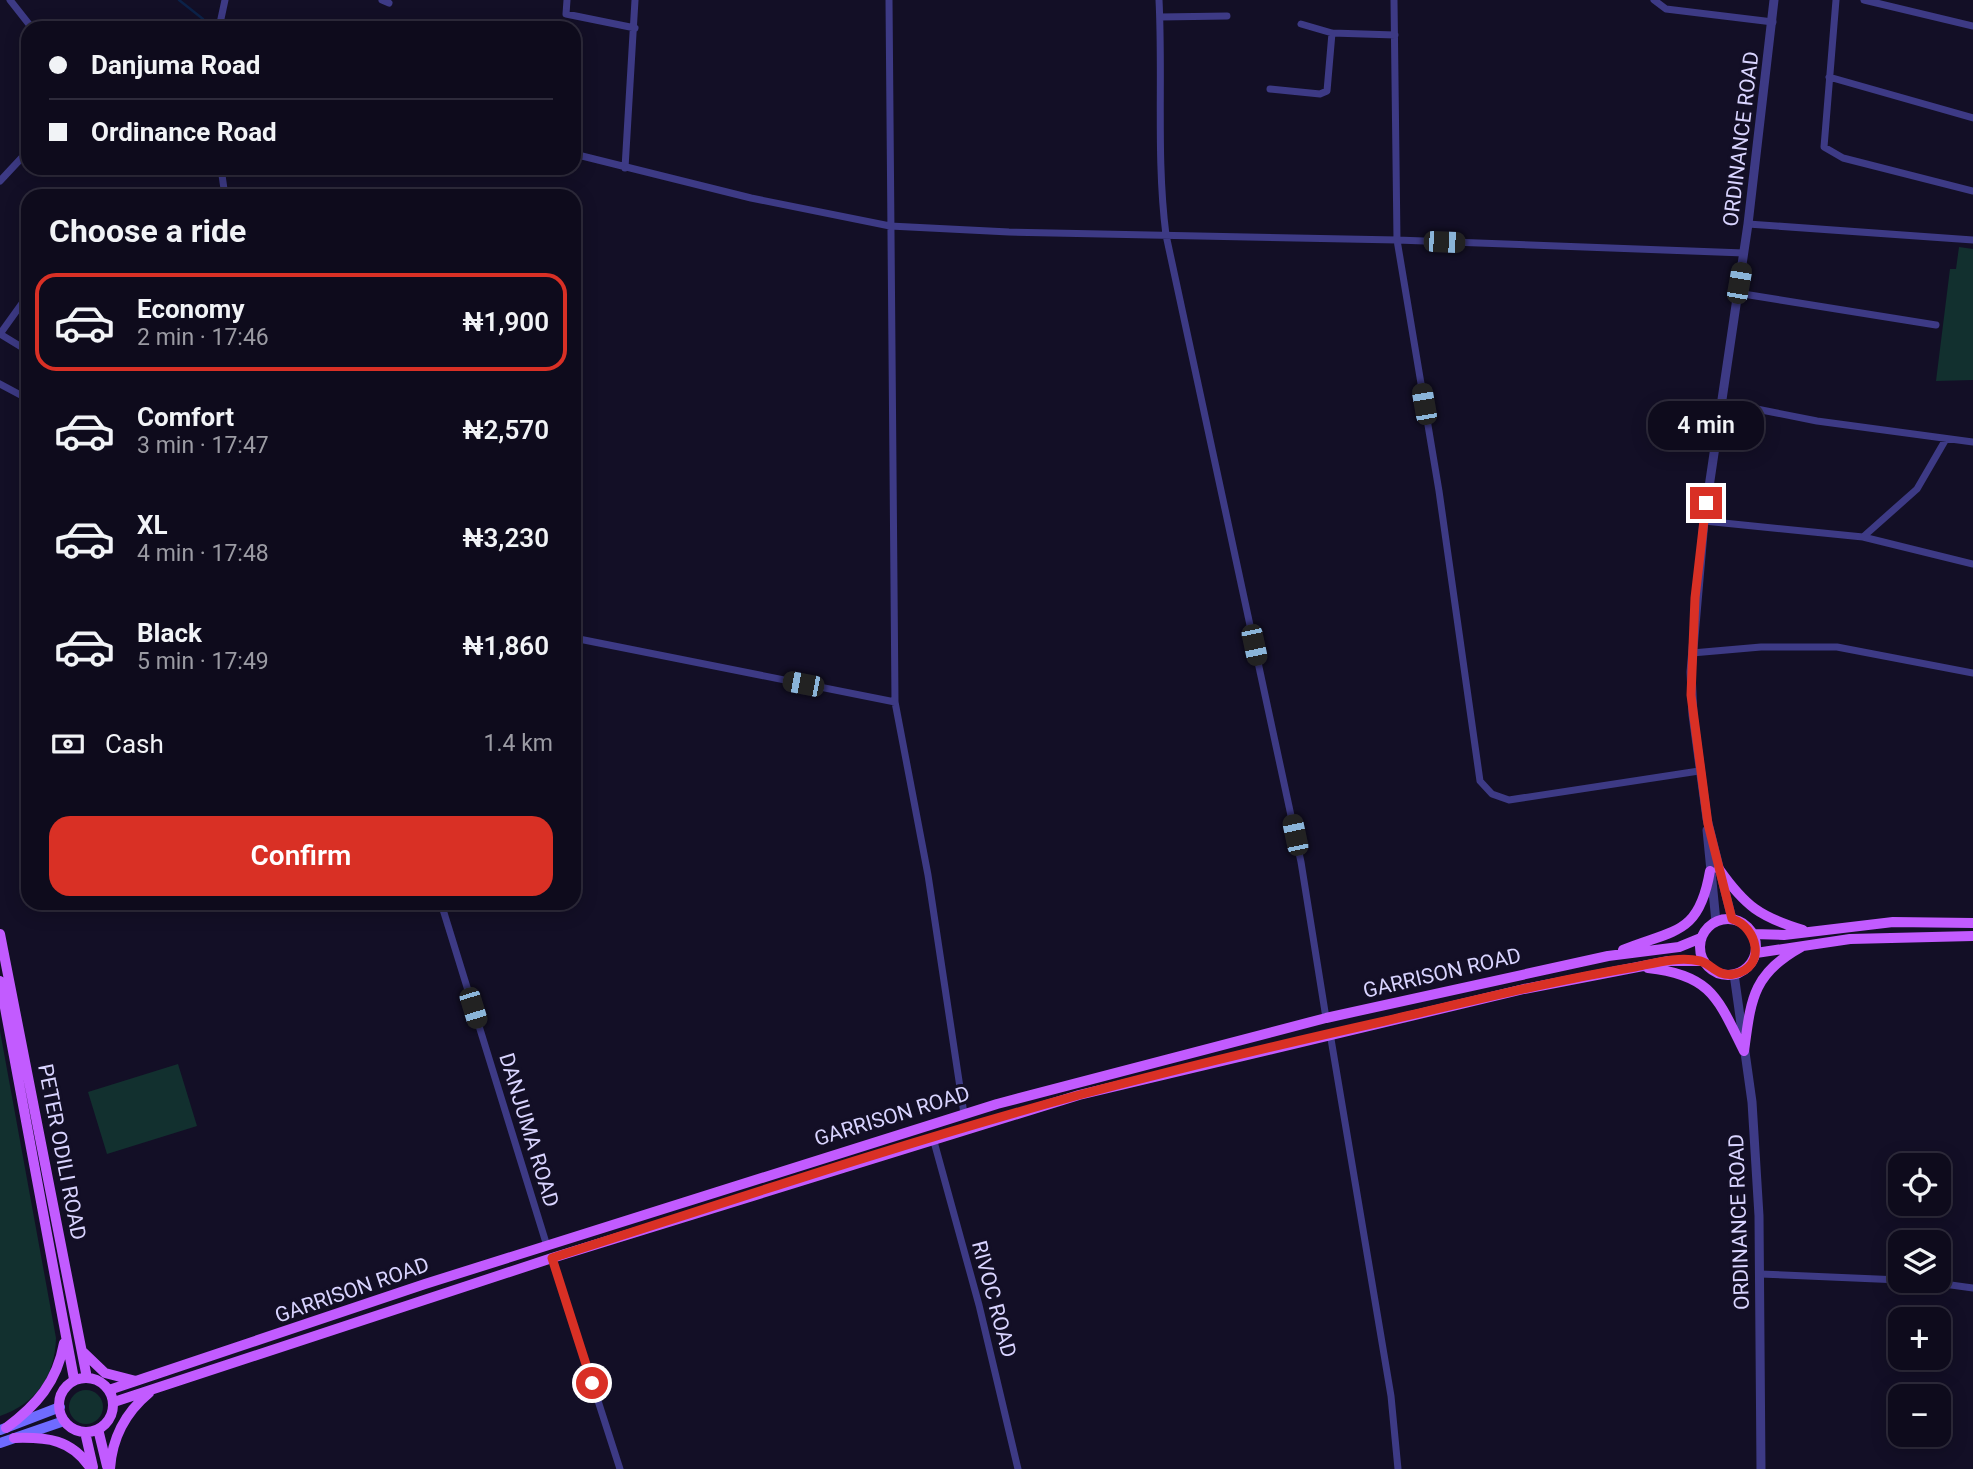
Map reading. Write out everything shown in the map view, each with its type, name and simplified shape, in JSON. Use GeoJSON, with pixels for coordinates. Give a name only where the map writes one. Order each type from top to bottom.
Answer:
{"type":"FeatureCollection","features":[{"type":"Feature","properties":{"kind":"main road"},"geometry":{"type":"LineString","coordinates":[[1608,956],[1685,927],[1702,904],[1715,870],[1750,908],[1773,921],[1805,931]]}},
{"type":"Feature","properties":{"kind":"main road"},"geometry":{"type":"LineString","coordinates":[[1732,919],[1741,922],[1753,934],[1756,953],[1747,968],[1734,974],[1713,971],[1704,961],[1700,947],[1701,938],[1716,922],[1732,919]]}},
{"type":"Feature","properties":{"kind":"main road"},"geometry":{"type":"LineString","coordinates":[[1753,934],[1784,935],[1893,922],[1973,923]]}},
{"type":"Feature","properties":{"kind":"main road","name":"PETER ODILI ROAD"},"geometry":{"type":"LineString","coordinates":[[0,934],[87,1377]]}},
{"type":"Feature","properties":{"kind":"main road"},"geometry":{"type":"LineString","coordinates":[[1756,953],[1808,943],[1889,936],[1973,936]]}},
{"type":"Feature","properties":{"kind":"main road","name":"GARRISON ROAD"},"geometry":{"type":"LineString","coordinates":[[109,1390],[143,1382],[418,1287],[964,1114],[1326,1018],[1608,956],[1679,947],[1701,938]]}},
{"type":"Feature","properties":{"kind":"main road"},"geometry":{"type":"LineString","coordinates":[[1744,1051],[1756,988],[1781,958],[1808,943]]}},
{"type":"Feature","properties":{"kind":"main road","name":"GARRISON ROAD"},"geometry":{"type":"LineString","coordinates":[[114,1402],[552,1258],[1079,1095],[1330,1033],[1628,968],[1688,959],[1704,961]]}},
{"type":"Feature","properties":{"kind":"main road"},"geometry":{"type":"LineString","coordinates":[[1628,968],[1669,971],[1706,986],[1719,1001],[1744,1051]]}},
{"type":"Feature","properties":{"kind":"main road","name":"PETER ODILI ROAD"},"geometry":{"type":"LineString","coordinates":[[0,981],[74,1380]]}},
{"type":"Feature","properties":{"kind":"main road"},"geometry":{"type":"LineString","coordinates":[[3,1429],[43,1395],[61,1358],[65,1333]]}},
{"type":"Feature","properties":{"kind":"main road"},"geometry":{"type":"LineString","coordinates":[[81,1350],[105,1373],[143,1382]]}},
{"type":"Feature","properties":{"kind":"main road"},"geometry":{"type":"LineString","coordinates":[[0,1443],[64,1421],[85,1432],[98,1429],[112,1415],[114,1402],[109,1390],[102,1382],[87,1377],[74,1380],[62,1393],[60,1407],[64,1421]]}},
{"type":"Feature","properties":{"kind":"main road"},"geometry":{"type":"LineString","coordinates":[[109,1469],[120,1428],[130,1412],[155,1389]]}},
{"type":"Feature","properties":{"kind":"main road"},"geometry":{"type":"LineString","coordinates":[[3,1429],[60,1407]]}},
{"type":"Feature","properties":{"kind":"main road"},"geometry":{"type":"LineString","coordinates":[[98,1429],[109,1469]]}},
{"type":"Feature","properties":{"kind":"main road"},"geometry":{"type":"LineString","coordinates":[[85,1432],[92,1469]]}},
{"type":"Feature","properties":{"kind":"main road"},"geometry":{"type":"LineString","coordinates":[[13,1438],[61,1442],[79,1452],[92,1469]]}},
{"type":"Feature","properties":{"kind":"street"},"geometry":{"type":"LineString","coordinates":[[10,0],[26,21]]}},
{"type":"Feature","properties":{"kind":"street"},"geometry":{"type":"LineString","coordinates":[[220,21],[225,0]]}},
{"type":"Feature","properties":{"kind":"street"},"geometry":{"type":"LineString","coordinates":[[568,0],[566,14],[635,28]]}},
{"type":"Feature","properties":{"kind":"street"},"geometry":{"type":"LineString","coordinates":[[625,168],[635,0]]}},
{"type":"Feature","properties":{"kind":"street"},"geometry":{"type":"LineString","coordinates":[[889,0],[895,702],[928,874],[964,1114]]}},
{"type":"Feature","properties":{"kind":"street"},"geometry":{"type":"LineString","coordinates":[[1160,0],[1160,162],[1166,235],[1301,862],[1326,1018]]}},
{"type":"Feature","properties":{"kind":"street"},"geometry":{"type":"LineString","coordinates":[[1394,0],[1397,240],[1438,485],[1480,781],[1492,794],[1509,800],[1699,771]]}},
{"type":"Feature","properties":{"kind":"street"},"geometry":{"type":"LineString","coordinates":[[1654,0],[1665,9],[1773,22]]}},
{"type":"Feature","properties":{"kind":"street","name":"ORDINANCE ROAD"},"geometry":{"type":"LineString","coordinates":[[1716,922],[1715,870],[1699,771],[1691,695],[1692,653],[1704,521],[1748,224],[1774,0]]}},
{"type":"Feature","properties":{"kind":"street"},"geometry":{"type":"LineString","coordinates":[[1836,0],[1824,147],[1830,154],[1973,191]]}},
{"type":"Feature","properties":{"kind":"street"},"geometry":{"type":"LineString","coordinates":[[1864,0],[1973,26]]}},
{"type":"Feature","properties":{"kind":"street"},"geometry":{"type":"LineString","coordinates":[[1160,17],[1227,16]]}},
{"type":"Feature","properties":{"kind":"street"},"geometry":{"type":"LineString","coordinates":[[1301,24],[1332,33],[1395,35]]}},
{"type":"Feature","properties":{"kind":"street"},"geometry":{"type":"LineString","coordinates":[[1270,89],[1320,94],[1327,91],[1332,33]]}},
{"type":"Feature","properties":{"kind":"street"},"geometry":{"type":"LineString","coordinates":[[1829,77],[1973,118]]}},
{"type":"Feature","properties":{"kind":"street"},"geometry":{"type":"LineString","coordinates":[[581,156],[751,198],[890,226],[1009,232],[1397,240],[1744,253]]}},
{"type":"Feature","properties":{"kind":"street"},"geometry":{"type":"LineString","coordinates":[[0,181],[21,158]]}},
{"type":"Feature","properties":{"kind":"street"},"geometry":{"type":"LineString","coordinates":[[1748,224],[1973,240]]}},
{"type":"Feature","properties":{"kind":"street"},"geometry":{"type":"LineString","coordinates":[[1737,293],[1936,325]]}},
{"type":"Feature","properties":{"kind":"street"},"geometry":{"type":"LineString","coordinates":[[21,305],[0,334],[21,346]]}},
{"type":"Feature","properties":{"kind":"street"},"geometry":{"type":"LineString","coordinates":[[0,384],[21,395]]}},
{"type":"Feature","properties":{"kind":"street"},"geometry":{"type":"LineString","coordinates":[[1721,402],[1817,421],[1973,442]]}},
{"type":"Feature","properties":{"kind":"street"},"geometry":{"type":"LineString","coordinates":[[1863,537],[1917,489],[1946,439]]}},
{"type":"Feature","properties":{"kind":"street"},"geometry":{"type":"LineString","coordinates":[[1704,521],[1863,537],[1973,564]]}},
{"type":"Feature","properties":{"kind":"street"},"geometry":{"type":"LineString","coordinates":[[581,639],[895,702]]}},
{"type":"Feature","properties":{"kind":"street"},"geometry":{"type":"LineString","coordinates":[[1692,653],[1761,647],[1837,647],[1973,673]]}},
{"type":"Feature","properties":{"kind":"street","name":"ORDINANCE ROAD"},"geometry":{"type":"LineString","coordinates":[[1715,870],[1732,919]]}},
{"type":"Feature","properties":{"kind":"street","name":"DANJUMA ROAD"},"geometry":{"type":"LineString","coordinates":[[443,910],[547,1246]]}},
{"type":"Feature","properties":{"kind":"street","name":"ORDINANCE ROAD"},"geometry":{"type":"LineString","coordinates":[[1734,974],[1754,1127],[1760,1274],[1761,1469]]}},
{"type":"Feature","properties":{"kind":"street"},"geometry":{"type":"LineString","coordinates":[[1330,1033],[1377,1309],[1398,1469]]}},
{"type":"Feature","properties":{"kind":"street","name":"RIVOC ROAD"},"geometry":{"type":"LineString","coordinates":[[933,1138],[979,1305],[1018,1469]]}},
{"type":"Feature","properties":{"kind":"street"},"geometry":{"type":"LineString","coordinates":[[552,1258],[620,1469]]}},
{"type":"Feature","properties":{"kind":"street"},"geometry":{"type":"LineString","coordinates":[[1760,1274],[1888,1279]]}},
{"type":"Feature","properties":{"kind":"street"},"geometry":{"type":"LineString","coordinates":[[1951,1284],[1973,1287]]}},
{"type":"Feature","properties":{"kind":"green space"},"geometry":{"type":"Polygon","coordinates":[[[1959,247],[1973,249],[1973,380],[1936,381],[1950,269],[1956,269],[1959,247]]]}},
{"type":"Feature","properties":{"kind":"green space"},"geometry":{"type":"Polygon","coordinates":[[[0,1031],[56,1338],[52,1365],[41,1387],[24,1404],[0,1416],[0,1031]]]}},
{"type":"Feature","properties":{"kind":"green space"},"geometry":{"type":"Polygon","coordinates":[[[178,1064],[197,1126],[107,1154],[88,1092],[178,1064]]]}},
{"type":"Feature","properties":{"kind":"green space"},"geometry":{"type":"Polygon","coordinates":[[[86,1390],[98,1395],[103,1407],[98,1419],[86,1424],[74,1419],[69,1407],[74,1395],[86,1390]]]}},
{"type":"Feature","properties":{"kind":"waterway"},"geometry":{"type":"LineString","coordinates":[[179,0],[203,19]]}},
{"type":"Feature","properties":{"kind":"route"},"geometry":{"type":"LineString","coordinates":[[592,1383],[552,1258],[1004,1116],[1330,1033],[1524,989],[1669,961],[1704,961],[1713,971],[1731,975],[1747,968],[1753,961],[1756,944],[1749,928],[1732,919],[1726,901],[1708,824],[1693,715],[1690,672],[1706,503]]}}]}
